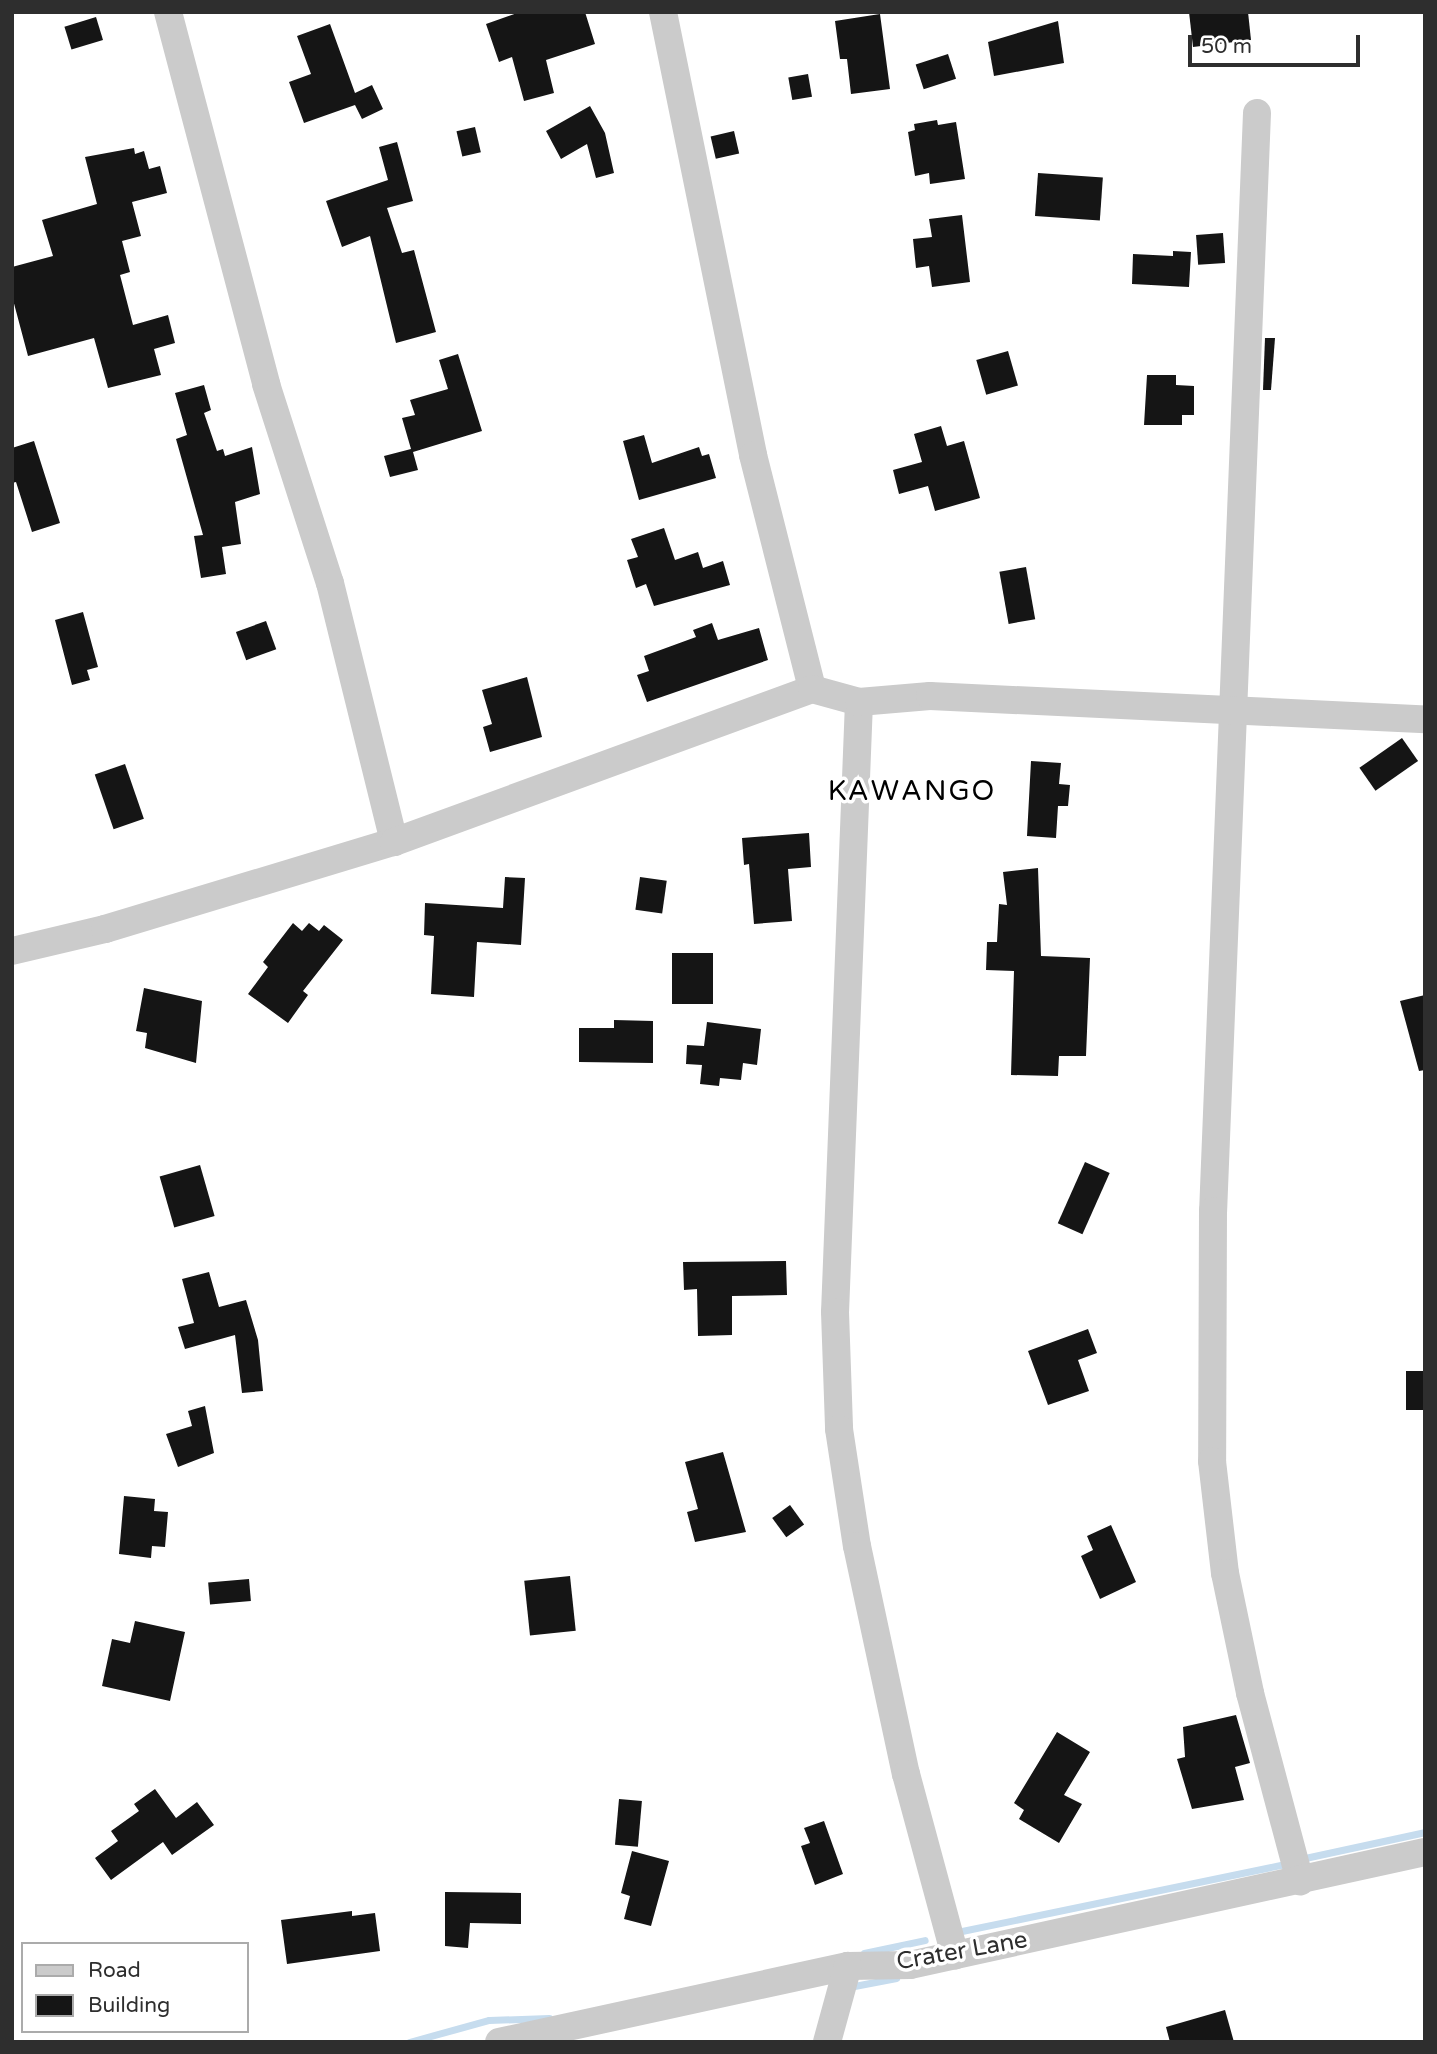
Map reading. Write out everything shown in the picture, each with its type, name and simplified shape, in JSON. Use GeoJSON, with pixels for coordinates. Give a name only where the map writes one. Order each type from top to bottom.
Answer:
{"type":"FeatureCollection","features":[{"type":"Feature","properties":{"kind":"street"},"geometry":{"type":"LineString","coordinates":[[168,12],[267,384],[330,583],[394,842]]}},
{"type":"Feature","properties":{"kind":"street"},"geometry":{"type":"LineString","coordinates":[[663,12],[753,455],[812,689]]}},
{"type":"Feature","properties":{"kind":"street"},"geometry":{"type":"LineString","coordinates":[[1256,113],[1213,1211],[1212,1461],[1224,1573],[1300,1881]]}},
{"type":"Feature","properties":{"kind":"street"},"geometry":{"type":"LineString","coordinates":[[12,951],[106,929],[394,842],[812,689],[859,702],[930,696],[1425,719]]}},
{"type":"Feature","properties":{"kind":"street"},"geometry":{"type":"LineString","coordinates":[[859,702],[835,1312],[839,1429],[857,1546],[906,1774],[955,1955]]}},
{"type":"Feature","properties":{"kind":"street","name":"Crater Lane"},"geometry":{"type":"LineString","coordinates":[[499,2042],[593,2031],[848,1966],[910,1965],[1425,1852]]}},
{"type":"Feature","properties":{"kind":"street"},"geometry":{"type":"LineString","coordinates":[[827,2042],[848,1966]]}},
{"type":"Feature","properties":{"kind":"building"},"geometry":{"type":"Polygon","coordinates":[[[520,12],[585,12],[595,44],[546,60],[554,93],[524,101],[512,57],[499,62],[486,24],[520,12]]]}},
{"type":"Feature","properties":{"kind":"building"},"geometry":{"type":"Polygon","coordinates":[[[1189,12],[1248,12],[1251,40],[1193,47],[1189,12]]]}},
{"type":"Feature","properties":{"kind":"building"},"geometry":{"type":"Polygon","coordinates":[[[880,14],[890,89],[851,94],[847,59],[840,59],[835,21],[880,14]]]}},
{"type":"Feature","properties":{"kind":"building"},"geometry":{"type":"Polygon","coordinates":[[[96,17],[103,40],[71,50],[64,27],[96,17]]]}},
{"type":"Feature","properties":{"kind":"building"},"geometry":{"type":"Polygon","coordinates":[[[1058,21],[1064,63],[994,76],[988,42],[1058,21]]]}},
{"type":"Feature","properties":{"kind":"building"},"geometry":{"type":"Polygon","coordinates":[[[330,24],[355,93],[372,85],[383,109],[362,119],[355,105],[304,123],[289,82],[311,74],[297,36],[330,24]]]}},
{"type":"Feature","properties":{"kind":"building"},"geometry":{"type":"Polygon","coordinates":[[[948,54],[956,79],[924,89],[916,65],[948,54]]]}},
{"type":"Feature","properties":{"kind":"building"},"geometry":{"type":"Polygon","coordinates":[[[808,74],[812,97],[792,100],[788,77],[808,74]]]}},
{"type":"Feature","properties":{"kind":"building"},"geometry":{"type":"Polygon","coordinates":[[[590,106],[605,133],[614,173],[596,178],[587,144],[561,159],[546,131],[590,106]]]}},
{"type":"Feature","properties":{"kind":"building"},"geometry":{"type":"Polygon","coordinates":[[[937,120],[938,125],[956,122],[965,179],[930,184],[929,173],[915,176],[908,132],[915,130],[914,124],[937,120]]]}},
{"type":"Feature","properties":{"kind":"building"},"geometry":{"type":"Polygon","coordinates":[[[475,127],[481,152],[462,157],[456,131],[475,127]]]}},
{"type":"Feature","properties":{"kind":"building"},"geometry":{"type":"Polygon","coordinates":[[[734,131],[739,153],[716,159],[711,136],[734,131]]]}},
{"type":"Feature","properties":{"kind":"building"},"geometry":{"type":"Polygon","coordinates":[[[397,142],[413,201],[387,208],[402,253],[414,250],[436,332],[396,343],[370,236],[342,247],[326,201],[388,180],[379,147],[397,142]]]}},
{"type":"Feature","properties":{"kind":"building"},"geometry":{"type":"Polygon","coordinates":[[[134,148],[135,154],[144,151],[149,169],[160,166],[167,193],[132,202],[141,236],[122,241],[130,272],[120,275],[133,325],[168,315],[175,343],[154,349],[161,375],[108,388],[94,338],[28,356],[12,296],[12,267],[53,256],[42,220],[97,204],[85,157],[134,148]]]}},
{"type":"Feature","properties":{"kind":"building"},"geometry":{"type":"Polygon","coordinates":[[[1038,173],[1103,178],[1100,220],[1035,216],[1038,173]]]}},
{"type":"Feature","properties":{"kind":"building"},"geometry":{"type":"Polygon","coordinates":[[[962,215],[970,282],[932,287],[929,266],[916,268],[913,239],[932,237],[929,219],[962,215]]]}},
{"type":"Feature","properties":{"kind":"building"},"geometry":{"type":"Polygon","coordinates":[[[1223,233],[1225,263],[1198,265],[1196,235],[1223,233]]]}},
{"type":"Feature","properties":{"kind":"building"},"geometry":{"type":"Polygon","coordinates":[[[1173,251],[1191,252],[1189,287],[1132,284],[1133,254],[1173,256],[1173,251]]]}},
{"type":"Feature","properties":{"kind":"building"},"geometry":{"type":"Polygon","coordinates":[[[1265,338],[1275,338],[1271,390],[1263,390],[1265,338]]]}},
{"type":"Feature","properties":{"kind":"building"},"geometry":{"type":"Polygon","coordinates":[[[1008,351],[1018,386],[986,395],[976,360],[1008,351]]]}},
{"type":"Feature","properties":{"kind":"building"},"geometry":{"type":"Polygon","coordinates":[[[458,354],[482,431],[413,452],[418,470],[390,477],[384,456],[411,449],[402,418],[415,415],[410,400],[448,389],[439,360],[458,354]]]}},
{"type":"Feature","properties":{"kind":"building"},"geometry":{"type":"Polygon","coordinates":[[[1147,375],[1176,375],[1176,385],[1194,386],[1194,415],[1182,415],[1182,425],[1144,425],[1147,375]]]}},
{"type":"Feature","properties":{"kind":"building"},"geometry":{"type":"Polygon","coordinates":[[[204,385],[211,410],[204,413],[217,451],[223,449],[225,456],[252,447],[260,494],[235,502],[241,544],[222,547],[226,574],[201,578],[194,536],[203,535],[176,439],[187,435],[175,393],[204,385]]]}},
{"type":"Feature","properties":{"kind":"building"},"geometry":{"type":"Polygon","coordinates":[[[941,426],[947,446],[964,441],[980,498],[935,511],[928,486],[899,494],[893,470],[922,462],[914,434],[941,426]]]}},
{"type":"Feature","properties":{"kind":"building"},"geometry":{"type":"Polygon","coordinates":[[[644,435],[652,463],[699,447],[702,456],[709,454],[716,478],[639,500],[623,441],[644,435]]]}},
{"type":"Feature","properties":{"kind":"building"},"geometry":{"type":"Polygon","coordinates":[[[34,441],[60,523],[32,532],[16,482],[12,483],[12,448],[34,441]]]}},
{"type":"Feature","properties":{"kind":"building"},"geometry":{"type":"Polygon","coordinates":[[[664,528],[675,560],[698,552],[703,568],[723,561],[730,585],[654,606],[646,584],[636,588],[627,560],[638,557],[631,539],[664,528]]]}},
{"type":"Feature","properties":{"kind":"building"},"geometry":{"type":"Polygon","coordinates":[[[1026,567],[1035,619],[1009,624],[999,572],[1026,567]]]}},
{"type":"Feature","properties":{"kind":"building"},"geometry":{"type":"Polygon","coordinates":[[[83,612],[98,667],[87,670],[90,680],[72,685],[55,620],[83,612]]]}},
{"type":"Feature","properties":{"kind":"building"},"geometry":{"type":"Polygon","coordinates":[[[266,621],[276,649],[246,660],[236,632],[266,621]]]}},
{"type":"Feature","properties":{"kind":"building"},"geometry":{"type":"Polygon","coordinates":[[[712,623],[718,640],[759,628],[768,660],[647,702],[637,675],[649,671],[644,656],[696,637],[693,630],[712,623]]]}},
{"type":"Feature","properties":{"kind":"building"},"geometry":{"type":"Polygon","coordinates":[[[527,677],[542,737],[490,752],[483,727],[492,724],[482,690],[527,677]]]}},
{"type":"Feature","properties":{"kind":"building"},"geometry":{"type":"Polygon","coordinates":[[[1402,738],[1418,761],[1375,791],[1359,768],[1402,738]]]}},
{"type":"Feature","properties":{"kind":"building"},"geometry":{"type":"Polygon","coordinates":[[[1031,761],[1061,763],[1059,784],[1070,785],[1068,806],[1058,806],[1056,838],[1027,836],[1031,761]]]}},
{"type":"Feature","properties":{"kind":"building"},"geometry":{"type":"Polygon","coordinates":[[[125,764],[144,819],[114,829],[95,774],[125,764]]]}},
{"type":"Feature","properties":{"kind":"building"},"geometry":{"type":"Polygon","coordinates":[[[809,833],[811,867],[788,869],[792,921],[754,924],[749,864],[744,865],[742,838],[809,833]]]}},
{"type":"Feature","properties":{"kind":"building"},"geometry":{"type":"Polygon","coordinates":[[[1038,868],[1041,956],[1090,958],[1086,1056],[1059,1056],[1058,1076],[1011,1075],[1014,971],[986,970],[987,942],[997,942],[999,904],[1007,905],[1003,872],[1038,868]]]}},
{"type":"Feature","properties":{"kind":"building"},"geometry":{"type":"Polygon","coordinates":[[[505,877],[525,878],[521,945],[477,942],[474,997],[431,994],[434,936],[424,935],[425,903],[503,908],[505,877]]]}},
{"type":"Feature","properties":{"kind":"building"},"geometry":{"type":"Polygon","coordinates":[[[640,877],[667,881],[662,913],[635,910],[640,877]]]}},
{"type":"Feature","properties":{"kind":"building"},"geometry":{"type":"Polygon","coordinates":[[[293,923],[302,931],[309,923],[319,931],[324,925],[343,940],[303,991],[308,995],[288,1023],[248,994],[268,967],[263,962],[293,923]]]}},
{"type":"Feature","properties":{"kind":"building"},"geometry":{"type":"Polygon","coordinates":[[[672,953],[713,953],[713,1004],[672,1004],[672,953]]]}},
{"type":"Feature","properties":{"kind":"building"},"geometry":{"type":"Polygon","coordinates":[[[144,988],[202,1001],[196,1063],[145,1048],[147,1033],[136,1031],[144,988]]]}},
{"type":"Feature","properties":{"kind":"building"},"geometry":{"type":"Polygon","coordinates":[[[1425,995],[1425,1070],[1419,1071],[1400,1001],[1425,995]]]}},
{"type":"Feature","properties":{"kind":"building"},"geometry":{"type":"Polygon","coordinates":[[[614,1020],[653,1021],[653,1063],[579,1062],[579,1028],[614,1028],[614,1020]]]}},
{"type":"Feature","properties":{"kind":"building"},"geometry":{"type":"Polygon","coordinates":[[[707,1022],[761,1029],[757,1065],[743,1063],[741,1080],[720,1078],[719,1086],[700,1084],[702,1065],[686,1064],[687,1045],[704,1046],[707,1022]]]}},
{"type":"Feature","properties":{"kind":"building"},"geometry":{"type":"Polygon","coordinates":[[[1085,1162],[1110,1173],[1082,1234],[1058,1223],[1085,1162]]]}},
{"type":"Feature","properties":{"kind":"building"},"geometry":{"type":"Polygon","coordinates":[[[200,1165],[215,1216],[174,1228],[160,1177],[200,1165]]]}},
{"type":"Feature","properties":{"kind":"building"},"geometry":{"type":"Polygon","coordinates":[[[786,1261],[787,1295],[732,1296],[732,1335],[698,1336],[697,1289],[684,1290],[683,1262],[786,1261]]]}},
{"type":"Feature","properties":{"kind":"building"},"geometry":{"type":"Polygon","coordinates":[[[209,1272],[219,1307],[246,1300],[258,1340],[263,1391],[242,1393],[235,1335],[185,1349],[178,1327],[194,1323],[182,1279],[209,1272]]]}},
{"type":"Feature","properties":{"kind":"building"},"geometry":{"type":"Polygon","coordinates":[[[1088,1329],[1097,1353],[1078,1360],[1089,1391],[1048,1405],[1028,1351],[1088,1329]]]}},
{"type":"Feature","properties":{"kind":"building"},"geometry":{"type":"Polygon","coordinates":[[[1406,1371],[1425,1371],[1425,1410],[1406,1410],[1406,1371]]]}},
{"type":"Feature","properties":{"kind":"building"},"geometry":{"type":"Polygon","coordinates":[[[205,1406],[214,1453],[178,1467],[166,1434],[192,1426],[188,1411],[205,1406]]]}},
{"type":"Feature","properties":{"kind":"building"},"geometry":{"type":"Polygon","coordinates":[[[723,1452],[746,1532],[695,1542],[687,1512],[698,1509],[685,1462],[723,1452]]]}},
{"type":"Feature","properties":{"kind":"building"},"geometry":{"type":"Polygon","coordinates":[[[124,1496],[155,1499],[154,1511],[168,1512],[165,1547],[152,1546],[151,1558],[119,1554],[124,1496]]]}},
{"type":"Feature","properties":{"kind":"building"},"geometry":{"type":"Polygon","coordinates":[[[790,1505],[804,1524],[786,1537],[772,1518],[790,1505]]]}},
{"type":"Feature","properties":{"kind":"building"},"geometry":{"type":"Polygon","coordinates":[[[1111,1525],[1136,1582],[1100,1599],[1081,1556],[1093,1550],[1087,1536],[1111,1525]]]}},
{"type":"Feature","properties":{"kind":"building"},"geometry":{"type":"Polygon","coordinates":[[[570,1576],[576,1631],[530,1636],[524,1581],[570,1576]]]}},
{"type":"Feature","properties":{"kind":"building"},"geometry":{"type":"Polygon","coordinates":[[[249,1579],[251,1601],[210,1604],[208,1583],[249,1579]]]}},
{"type":"Feature","properties":{"kind":"building"},"geometry":{"type":"Polygon","coordinates":[[[135,1621],[185,1632],[170,1701],[102,1686],[112,1639],[130,1643],[135,1621]]]}},
{"type":"Feature","properties":{"kind":"building"},"geometry":{"type":"Polygon","coordinates":[[[1236,1715],[1250,1763],[1235,1767],[1244,1800],[1192,1809],[1177,1759],[1185,1757],[1183,1727],[1236,1715]]]}},
{"type":"Feature","properties":{"kind":"building"},"geometry":{"type":"Polygon","coordinates":[[[1057,1732],[1090,1752],[1064,1795],[1082,1804],[1059,1843],[1019,1819],[1024,1810],[1014,1803],[1057,1732]]]}},
{"type":"Feature","properties":{"kind":"building"},"geometry":{"type":"Polygon","coordinates":[[[155,1789],[176,1818],[197,1802],[214,1825],[172,1855],[163,1842],[111,1880],[95,1858],[118,1841],[111,1831],[139,1811],[134,1804],[155,1789]]]}},
{"type":"Feature","properties":{"kind":"building"},"geometry":{"type":"Polygon","coordinates":[[[619,1799],[642,1801],[638,1847],[615,1845],[619,1799]]]}},
{"type":"Feature","properties":{"kind":"building"},"geometry":{"type":"Polygon","coordinates":[[[824,1821],[843,1874],[815,1885],[801,1846],[810,1843],[804,1828],[824,1821]]]}},
{"type":"Feature","properties":{"kind":"building"},"geometry":{"type":"Polygon","coordinates":[[[632,1851],[669,1861],[651,1926],[624,1919],[630,1896],[621,1893],[632,1851]]]}},
{"type":"Feature","properties":{"kind":"building"},"geometry":{"type":"Polygon","coordinates":[[[445,1892],[521,1893],[521,1924],[470,1923],[468,1948],[445,1946],[445,1892]]]}},
{"type":"Feature","properties":{"kind":"building"},"geometry":{"type":"Polygon","coordinates":[[[352,1911],[352,1916],[375,1913],[380,1951],[287,1964],[281,1920],[352,1911]]]}},
{"type":"Feature","properties":{"kind":"building"},"geometry":{"type":"Polygon","coordinates":[[[1225,2010],[1234,2042],[1170,2042],[1166,2027],[1225,2010]]]}},
{"type":"Feature","properties":{"kind":"waterway"},"geometry":{"type":"LineString","coordinates":[[1305,1858],[1425,1832]]}},
{"type":"Feature","properties":{"kind":"waterway"},"geometry":{"type":"LineString","coordinates":[[957,1932],[1284,1864]]}},
{"type":"Feature","properties":{"kind":"waterway"},"geometry":{"type":"LineString","coordinates":[[864,1953],[925,1940]]}},
{"type":"Feature","properties":{"kind":"waterway"},"geometry":{"type":"LineString","coordinates":[[849,1987],[896,1978]]}},
{"type":"Feature","properties":{"kind":"waterway"},"geometry":{"type":"LineString","coordinates":[[409,2042],[489,2020],[549,2018]]}},
{"type":"Feature","properties":{"kind":"district","name":"KAWANGO"},"geometry":{"type":"Point","coordinates":[912,791]}}]}
